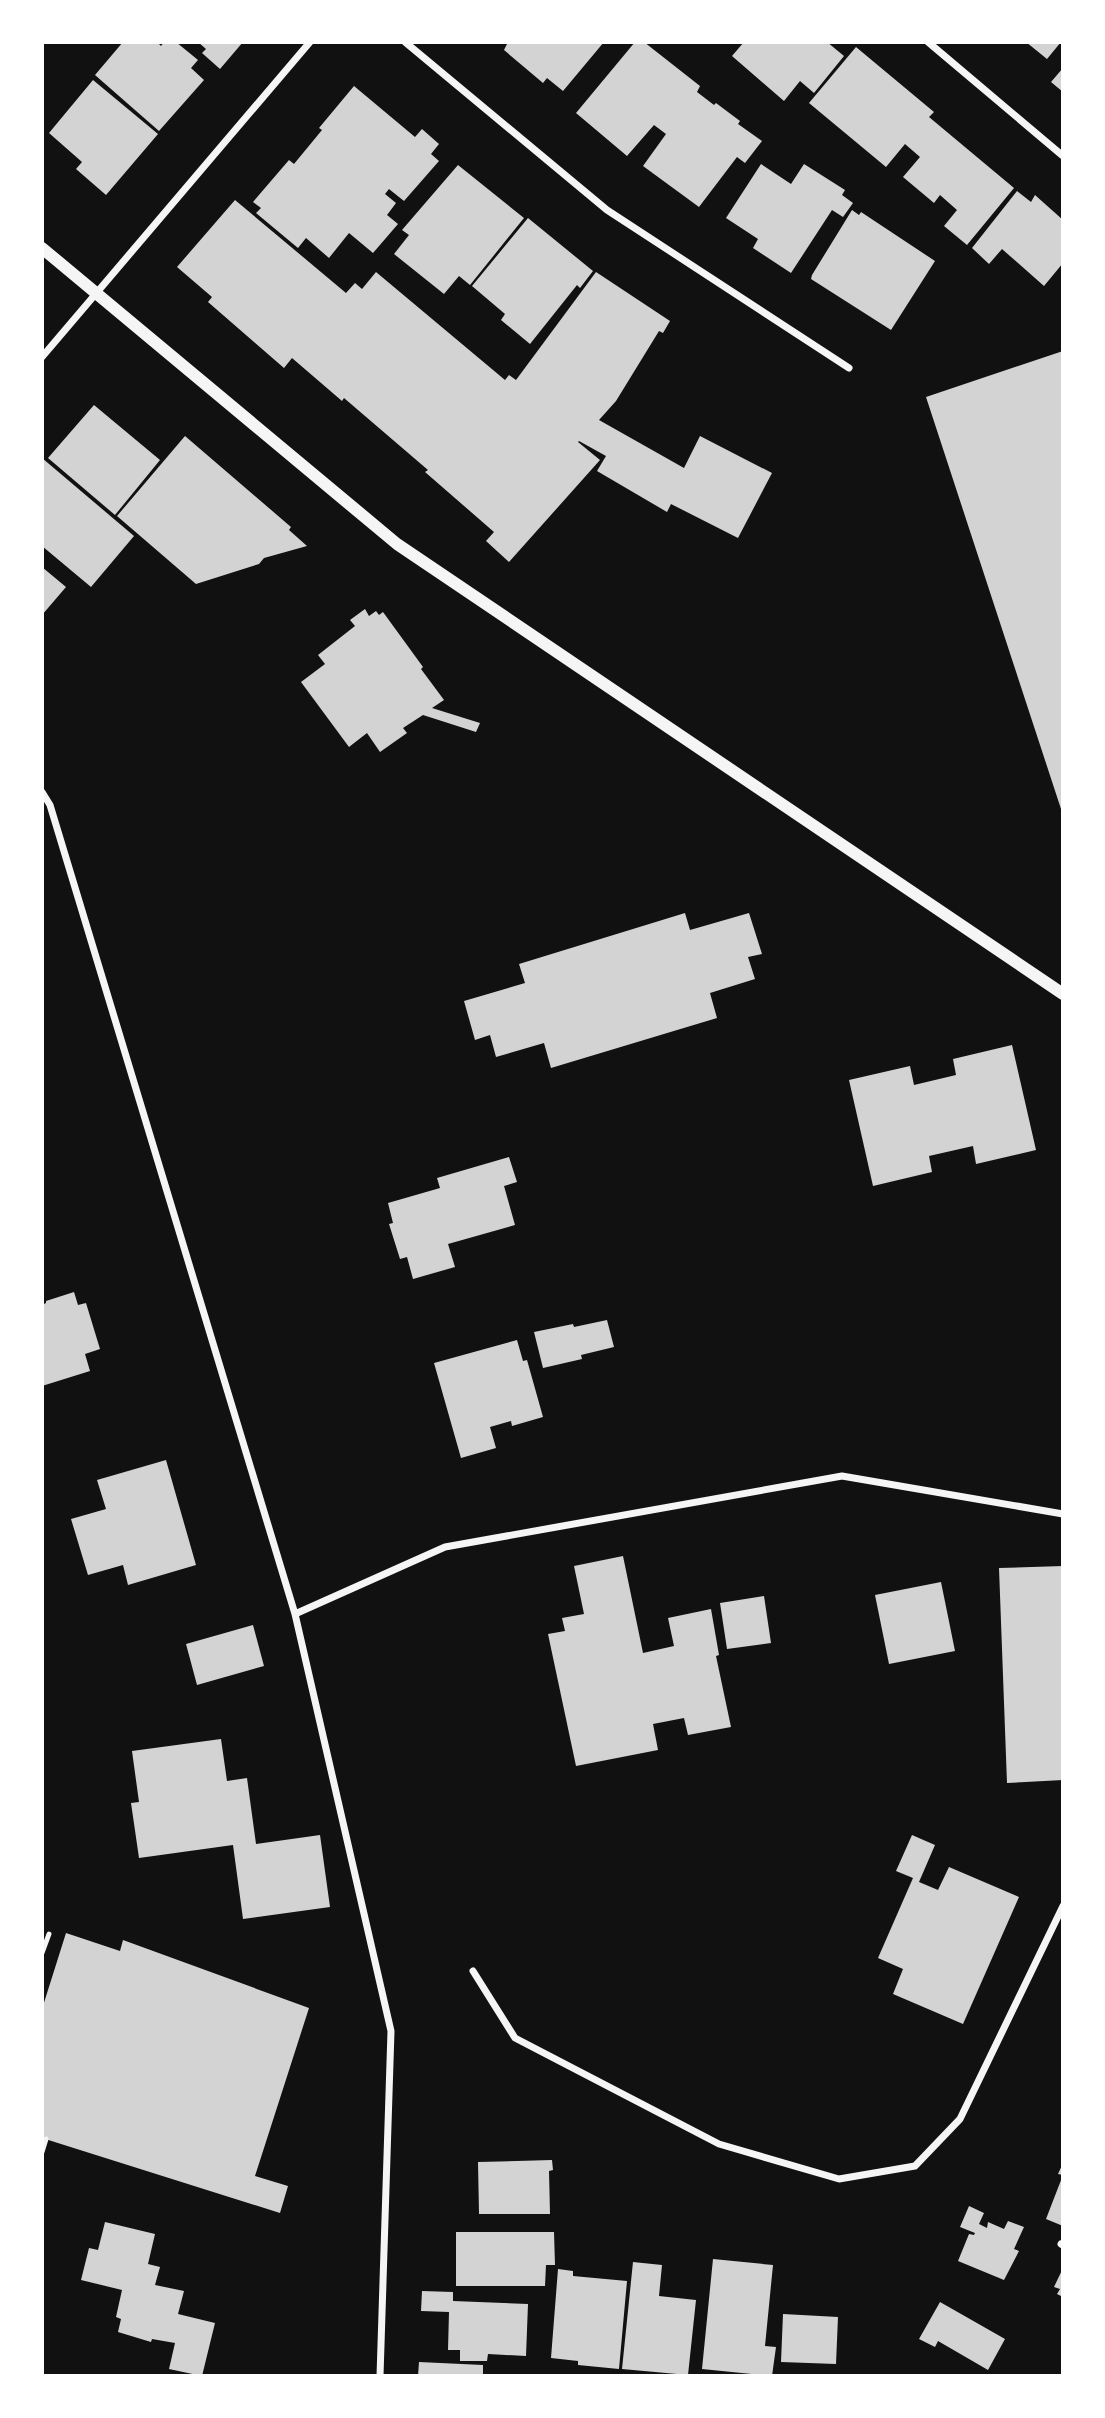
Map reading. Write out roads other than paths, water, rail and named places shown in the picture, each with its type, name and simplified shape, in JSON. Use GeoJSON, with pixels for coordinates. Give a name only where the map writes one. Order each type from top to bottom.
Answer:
{"type":"FeatureCollection","features":[{"type":"Feature","properties":{"kind":"street"},"geometry":{"type":"LineString","coordinates":[[42,357],[310,42]]}},
{"type":"Feature","properties":{"kind":"street"},"geometry":{"type":"LineString","coordinates":[[405,42],[607,210],[849,368]]}},
{"type":"Feature","properties":{"kind":"street"},"geometry":{"type":"LineString","coordinates":[[928,42],[1063,156]]}},
{"type":"Feature","properties":{"kind":"street"},"geometry":{"type":"LineString","coordinates":[[42,248],[397,544],[1063,994]]}},
{"type":"Feature","properties":{"kind":"street"},"geometry":{"type":"LineString","coordinates":[[42,792],[50,806],[295,1614],[391,2031],[380,2376]]}},
{"type":"Feature","properties":{"kind":"street"},"geometry":{"type":"LineString","coordinates":[[295,1614],[445,1547],[842,1476],[1063,1514]]}},
{"type":"Feature","properties":{"kind":"street"},"geometry":{"type":"LineString","coordinates":[[473,1971],[515,2038],[719,2144],[839,2179],[915,2166],[960,2119],[1063,1906]]}},
{"type":"Feature","properties":{"kind":"lane"},"geometry":{"type":"LineString","coordinates":[[42,1953],[49,1934]]}},
{"type":"Feature","properties":{"kind":"lane"},"geometry":{"type":"LineString","coordinates":[[42,2152],[47,2139]]}}]}
